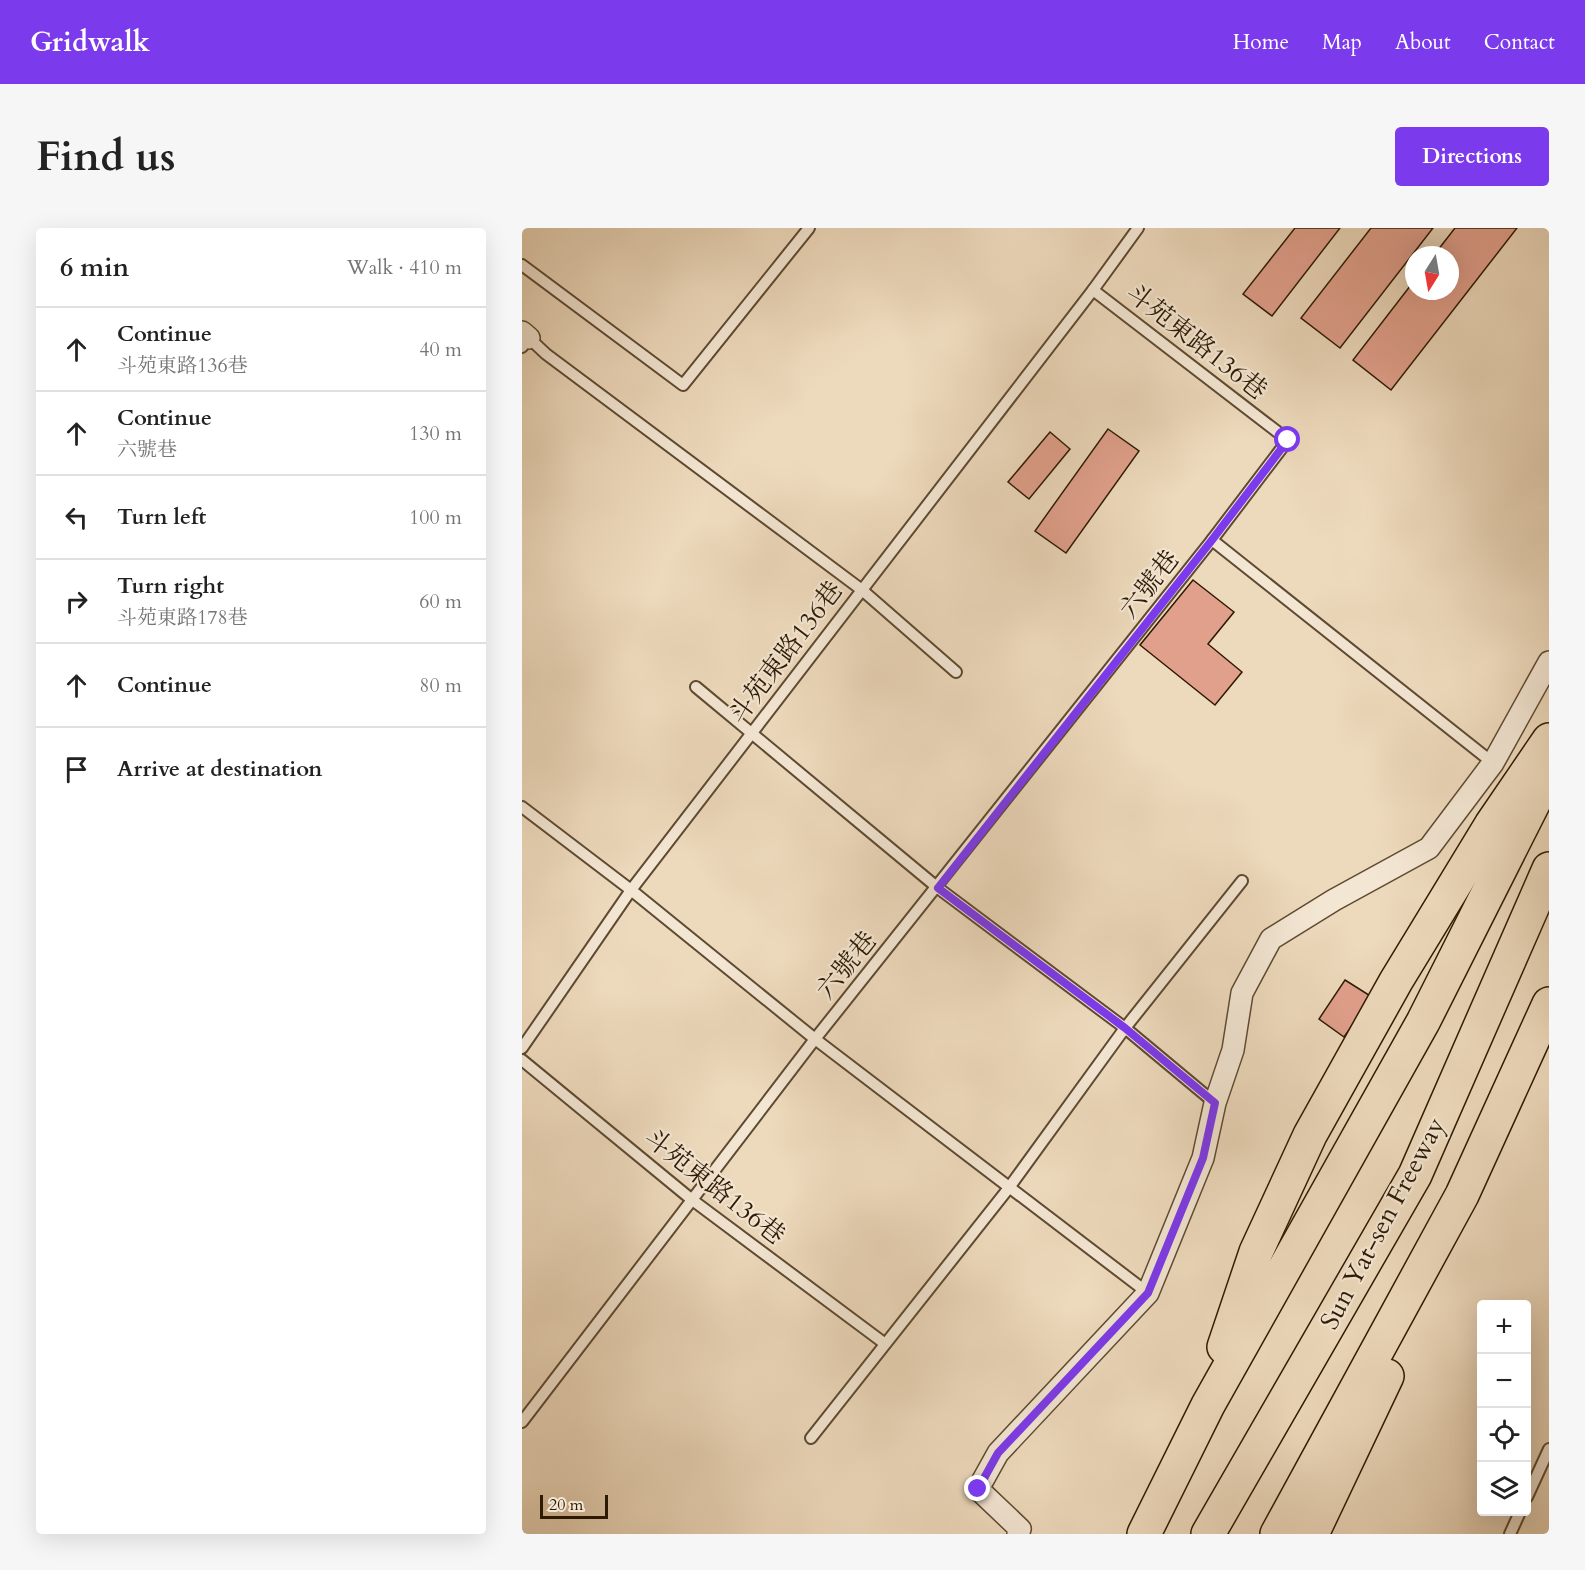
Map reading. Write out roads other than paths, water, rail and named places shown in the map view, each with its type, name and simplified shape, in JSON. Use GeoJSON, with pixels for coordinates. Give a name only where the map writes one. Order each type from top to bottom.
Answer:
{"type":"FeatureCollection","features":[{"type":"Feature","properties":{"kind":"highway"},"geometry":{"type":"LineString","coordinates":[[1197,1429],[1256,1252],[1310,1135],[1396,981],[1491,825],[1549,740]]}},
{"type":"Feature","properties":{"kind":"highway"},"geometry":{"type":"LineString","coordinates":[[1144,1534],[1197,1429],[1423,1022],[1549,772]]}},
{"type":"Feature","properties":{"kind":"highway","name":"Sun Yat-sen Freeway"},"geometry":{"type":"LineString","coordinates":[[1208,1534],[1415,1175],[1549,869]]}},
{"type":"Feature","properties":{"kind":"highway"},"geometry":{"type":"LineString","coordinates":[[1278,1534],[1462,1195],[1549,1004]]}},
{"type":"Feature","properties":{"kind":"highway"},"geometry":{"type":"LineString","coordinates":[[1312,1534],[1408,1331],[1549,1047]]}},
{"type":"Feature","properties":{"kind":"street"},"geometry":{"type":"LineString","coordinates":[[1018,1534],[1020,1529],[978,1489],[998,1453],[1148,1293],[1203,1158],[1215,1103],[1233,1050],[1242,993],[1271,939],[1334,900],[1429,848],[1493,763],[1549,662]]}},
{"type":"Feature","properties":{"kind":"lane"},"geometry":{"type":"LineString","coordinates":[[522,265],[683,385],[809,228]]}},
{"type":"Feature","properties":{"kind":"lane","name":"斗苑東路136巷"},"geometry":{"type":"LineString","coordinates":[[522,1048],[631,890],[1093,290],[1138,228]]}},
{"type":"Feature","properties":{"kind":"lane","name":"斗苑東路136巷"},"geometry":{"type":"LineString","coordinates":[[1093,290],[1288,440],[1212,540]]}},
{"type":"Feature","properties":{"kind":"lane"},"geometry":{"type":"LineString","coordinates":[[524,339],[862,590],[956,672]]}},
{"type":"Feature","properties":{"kind":"lane"},"geometry":{"type":"LineString","coordinates":[[1212,540],[1493,763]]}},
{"type":"Feature","properties":{"kind":"lane","name":"六號巷"},"geometry":{"type":"LineString","coordinates":[[522,1422],[691,1198],[815,1039],[938,888],[1212,540]]}},
{"type":"Feature","properties":{"kind":"lane"},"geometry":{"type":"LineString","coordinates":[[696,687],[938,888],[1125,1028],[1215,1103]]}},
{"type":"Feature","properties":{"kind":"lane"},"geometry":{"type":"LineString","coordinates":[[522,807],[631,890],[815,1039],[1008,1189],[1148,1293]]}},
{"type":"Feature","properties":{"kind":"lane"},"geometry":{"type":"LineString","coordinates":[[811,1438],[1008,1189],[1125,1028],[1242,881]]}},
{"type":"Feature","properties":{"kind":"lane","name":"斗苑東路136巷"},"geometry":{"type":"LineString","coordinates":[[522,1060],[691,1198],[884,1343]]}},
{"type":"Feature","properties":{"kind":"lane"},"geometry":{"type":"LineString","coordinates":[[1531,1488],[1549,1449]]}},
{"type":"Feature","properties":{"kind":"lane"},"geometry":{"type":"LineString","coordinates":[[1510,1534],[1518,1516]]}}]}
